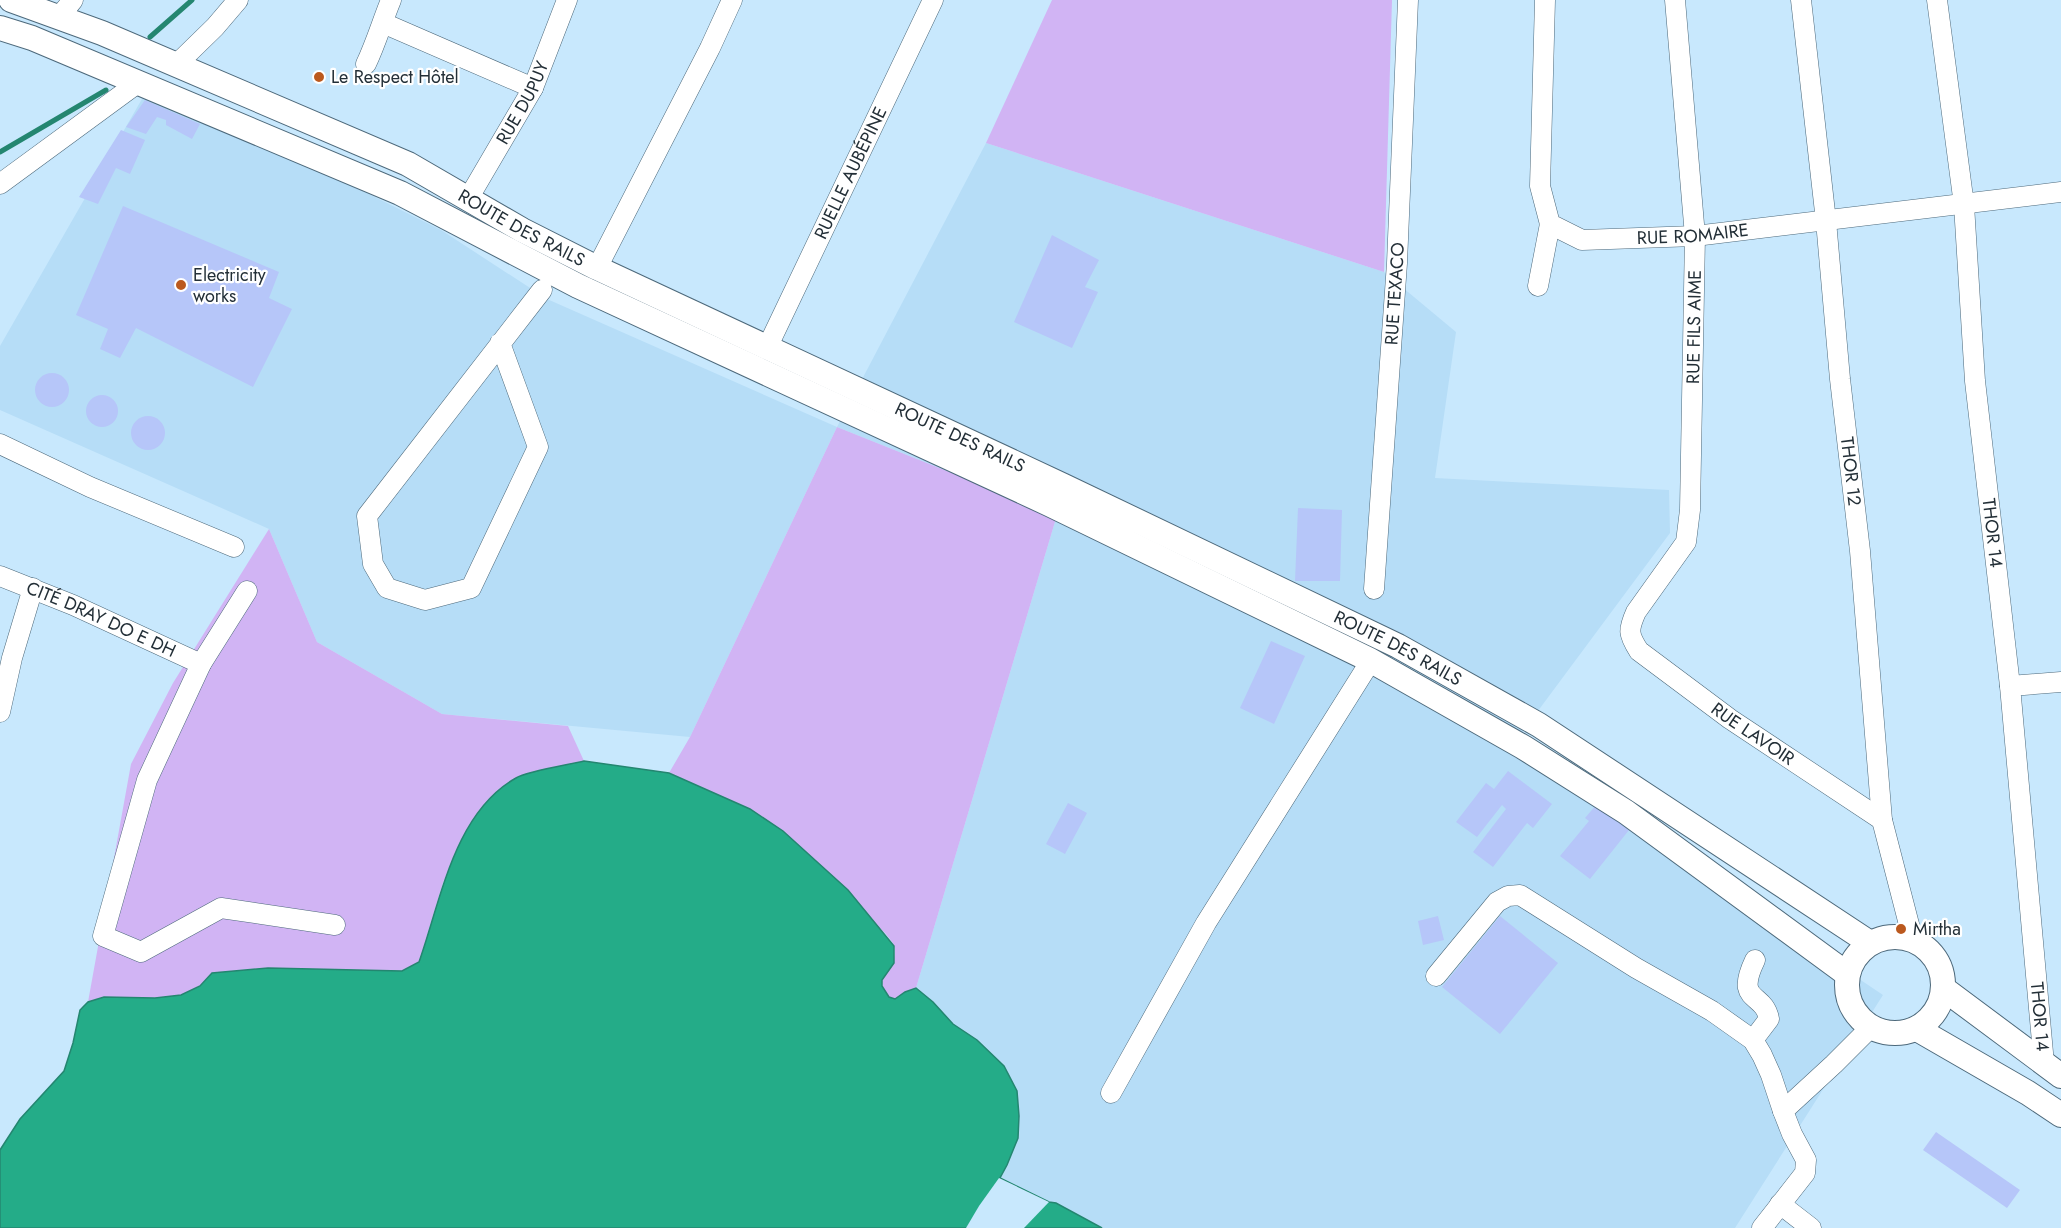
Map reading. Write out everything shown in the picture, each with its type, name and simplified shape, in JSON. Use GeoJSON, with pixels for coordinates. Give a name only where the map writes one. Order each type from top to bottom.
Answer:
{"type":"FeatureCollection","features":[{"type":"Feature","properties":{"kind":"main road","name":"ROUTE DES RAILS"},"geometry":{"type":"LineString","coordinates":[[11,0],[66,9],[102,33],[408,164],[522,230],[597,268],[1398,646],[1539,725],[1870,944]]}},
{"type":"Feature","properties":{"kind":"main road","name":"ROUTE DES RAILS"},"geometry":{"type":"LineString","coordinates":[[0,28],[32,38],[139,82],[400,193],[578,286],[1049,504],[1368,659],[1523,747],[1626,812],[1847,974]]}},
{"type":"Feature","properties":{"kind":"main road"},"geometry":{"type":"LineString","coordinates":[[1892,937],[1913,940],[1926,948],[1936,960],[1942,973],[1944,988],[1940,1005],[1931,1019],[1917,1029],[1894,1034],[1870,1028],[1858,1018],[1850,1005],[1846,990],[1847,974],[1860,951],[1870,944],[1892,937]]}},
{"type":"Feature","properties":{"kind":"main road"},"geometry":{"type":"LineString","coordinates":[[1944,988],[2053,1070]]}},
{"type":"Feature","properties":{"kind":"main road"},"geometry":{"type":"LineString","coordinates":[[1917,1029],[2028,1093],[2061,1116]]}},
{"type":"Feature","properties":{"kind":"street"},"geometry":{"type":"LineString","coordinates":[[169,62],[215,27],[238,0]]}},
{"type":"Feature","properties":{"kind":"street"},"geometry":{"type":"LineString","coordinates":[[366,64],[380,35],[391,0]]}},
{"type":"Feature","properties":{"kind":"street","name":"RUE DUPUY"},"geometry":{"type":"LineString","coordinates":[[468,199],[533,88],[567,0]]}},
{"type":"Feature","properties":{"kind":"street"},"geometry":{"type":"LineString","coordinates":[[597,268],[710,48],[732,0]]}},
{"type":"Feature","properties":{"kind":"street","name":"RUELLE AUBÉPINE"},"geometry":{"type":"LineString","coordinates":[[767,348],[933,0]]}},
{"type":"Feature","properties":{"kind":"street","name":"RUE TEXACO"},"geometry":{"type":"LineString","coordinates":[[1374,589],[1397,263],[1408,0]]}},
{"type":"Feature","properties":{"kind":"street"},"geometry":{"type":"LineString","coordinates":[[1538,286],[1550,224],[1540,186],[1545,0]]}},
{"type":"Feature","properties":{"kind":"street","name":"RUE FILS AIME"},"geometry":{"type":"LineString","coordinates":[[1630,637],[1631,623],[1636,612],[1686,542],[1691,488],[1695,236],[1676,0]]}},
{"type":"Feature","properties":{"kind":"street","name":"THOR 12"},"geometry":{"type":"LineString","coordinates":[[1801,0],[1860,551],[1882,820],[1913,940]]}},
{"type":"Feature","properties":{"kind":"street","name":"THOR 14"},"geometry":{"type":"LineString","coordinates":[[1937,0],[1964,205],[1975,381],[2053,1070]]}},
{"type":"Feature","properties":{"kind":"street"},"geometry":{"type":"LineString","coordinates":[[382,23],[533,88]]}},
{"type":"Feature","properties":{"kind":"street"},"geometry":{"type":"LineString","coordinates":[[0,184],[139,82]]}},
{"type":"Feature","properties":{"kind":"street","name":"RUE ROMAIRE"},"geometry":{"type":"LineString","coordinates":[[1550,224],[1582,240],[1695,236],[2061,192]]}},
{"type":"Feature","properties":{"kind":"street"},"geometry":{"type":"LineString","coordinates":[[500,343],[538,447],[471,588],[425,600],[387,588],[373,564],[367,516],[500,343],[542,290]]}},
{"type":"Feature","properties":{"kind":"street"},"geometry":{"type":"LineString","coordinates":[[0,444],[90,487],[234,547]]}},
{"type":"Feature","properties":{"kind":"street","name":"CITÉ DRAY DO E DH"},"geometry":{"type":"LineString","coordinates":[[0,576],[33,588],[201,664]]}},
{"type":"Feature","properties":{"kind":"street"},"geometry":{"type":"LineString","coordinates":[[0,712],[12,658],[33,588]]}},
{"type":"Feature","properties":{"kind":"street"},"geometry":{"type":"LineString","coordinates":[[247,591],[201,664],[147,780],[103,936],[141,952],[221,908],[335,925]]}},
{"type":"Feature","properties":{"kind":"street","name":"RUE LAVOIR"},"geometry":{"type":"LineString","coordinates":[[1630,637],[1639,651],[1730,719],[1882,820]]}},
{"type":"Feature","properties":{"kind":"street"},"geometry":{"type":"LineString","coordinates":[[1111,1093],[1206,923],[1365,670]]}},
{"type":"Feature","properties":{"kind":"street"},"geometry":{"type":"LineString","coordinates":[[2010,686],[2061,682]]}},
{"type":"Feature","properties":{"kind":"street"},"geometry":{"type":"LineString","coordinates":[[1436,976],[1497,902],[1508,896],[1520,895],[1636,968],[1712,1011],[1753,1040],[1767,1065],[1792,1134],[1806,1160],[1805,1173],[1762,1228]]}},
{"type":"Feature","properties":{"kind":"street"},"geometry":{"type":"LineString","coordinates":[[1753,1040],[1769,1019],[1768,1013],[1750,994],[1747,977],[1755,960]]}},
{"type":"Feature","properties":{"kind":"street"},"geometry":{"type":"LineString","coordinates":[[1783,1111],[1834,1065],[1870,1028]]}},
{"type":"Feature","properties":{"kind":"street"},"geometry":{"type":"LineString","coordinates":[[1780,1203],[1811,1228]]}},
{"type":"Feature","properties":{"kind":"shaded area"},"geometry":{"type":"Polygon","coordinates":[[[1052,0],[1392,0],[1384,272],[986,143],[1052,0]]]}},
{"type":"Feature","properties":{"kind":"shaded area"},"geometry":{"type":"Polygon","coordinates":[[[150,85],[441,230],[547,299],[837,427],[690,737],[442,714],[317,642],[269,529],[0,410],[0,346],[150,85]]]}},
{"type":"Feature","properties":{"kind":"shaded area"},"geometry":{"type":"Polygon","coordinates":[[[986,143],[1384,272],[1456,332],[1435,478],[1669,490],[1670,533],[1512,746],[1883,995],[1735,1228],[1102,1228],[1056,1203],[1049,1202],[999,1178],[1018,1138],[1017,1091],[1004,1066],[977,1040],[953,1024],[933,1002],[916,988],[1057,515],[837,427],[986,143]]]}},
{"type":"Feature","properties":{"kind":"shaded area"},"geometry":{"type":"Polygon","coordinates":[[[837,427],[1057,515],[916,988],[905,992],[895,1000],[887,994],[882,983],[895,955],[893,944],[885,933],[750,809],[669,773],[690,737],[837,427]]]}},
{"type":"Feature","properties":{"kind":"shaded area"},"geometry":{"type":"Polygon","coordinates":[[[269,529],[317,642],[442,714],[568,726],[584,761],[517,777],[457,848],[443,883],[419,962],[402,971],[268,968],[212,973],[200,986],[181,995],[155,998],[104,997],[88,1002],[131,764],[173,683],[269,529]]]}},
{"type":"Feature","properties":{"kind":"shaded area"},"geometry":{"type":"Polygon","coordinates":[[[584,761],[669,773],[750,809],[783,831],[848,890],[894,946],[894,963],[882,980],[882,986],[889,997],[895,999],[916,988],[933,1002],[953,1024],[977,1040],[1004,1066],[1017,1091],[1019,1116],[1018,1138],[1000,1178],[1049,1202],[1056,1203],[1102,1228],[0,1228],[0,1150],[20,1119],[64,1071],[80,1010],[88,1002],[104,997],[155,998],[181,995],[200,986],[212,973],[268,968],[402,971],[419,962],[452,860],[478,813],[495,793],[522,775],[584,761]]]}},
{"type":"Feature","properties":{"kind":"pier"},"geometry":{"type":"Polygon","coordinates":[[[999,1178],[1049,1202],[1024,1228],[966,1228],[979,1206],[999,1178]]]}},
{"type":"Feature","properties":{"kind":"building"},"geometry":{"type":"Polygon","coordinates":[[[145,100],[200,124],[192,139],[166,125],[166,120],[157,117],[146,134],[126,127],[145,100]]]}},
{"type":"Feature","properties":{"kind":"building"},"geometry":{"type":"Polygon","coordinates":[[[121,130],[145,140],[130,174],[116,168],[98,204],[79,197],[121,130]]]}},
{"type":"Feature","properties":{"kind":"building","name":"Electricity works"},"geometry":{"type":"Polygon","coordinates":[[[123,206],[279,272],[269,298],[292,309],[253,387],[136,328],[120,358],[100,349],[108,329],[76,315],[123,206]]]}},
{"type":"Feature","properties":{"kind":"building"},"geometry":{"type":"Polygon","coordinates":[[[1052,235],[1099,260],[1085,287],[1098,292],[1072,348],[1014,322],[1052,235]]]}},
{"type":"Feature","properties":{"kind":"building"},"geometry":{"type":"Polygon","coordinates":[[[52,373],[64,378],[69,390],[64,402],[52,407],[40,402],[35,390],[40,378],[52,373]]]}},
{"type":"Feature","properties":{"kind":"building"},"geometry":{"type":"Polygon","coordinates":[[[102,395],[113,400],[118,411],[113,422],[102,427],[91,422],[86,411],[91,400],[102,395]]]}},
{"type":"Feature","properties":{"kind":"building"},"geometry":{"type":"Polygon","coordinates":[[[148,416],[160,421],[165,433],[160,445],[148,450],[136,445],[131,433],[136,421],[148,416]]]}},
{"type":"Feature","properties":{"kind":"building"},"geometry":{"type":"Polygon","coordinates":[[[1298,508],[1342,510],[1340,581],[1295,581],[1298,508]]]}},
{"type":"Feature","properties":{"kind":"building"},"geometry":{"type":"Polygon","coordinates":[[[1271,641],[1305,656],[1274,724],[1240,708],[1271,641]]]}},
{"type":"Feature","properties":{"kind":"building"},"geometry":{"type":"Polygon","coordinates":[[[1508,771],[1552,804],[1533,828],[1527,823],[1493,867],[1473,852],[1506,809],[1502,805],[1477,837],[1456,822],[1486,783],[1494,789],[1508,771]]]}},
{"type":"Feature","properties":{"kind":"building"},"geometry":{"type":"Polygon","coordinates":[[[1068,803],[1087,813],[1065,854],[1046,844],[1068,803]]]}},
{"type":"Feature","properties":{"kind":"building"},"geometry":{"type":"Polygon","coordinates":[[[1597,804],[1633,825],[1590,879],[1560,856],[1589,821],[1585,818],[1597,804]]]}},
{"type":"Feature","properties":{"kind":"building"},"geometry":{"type":"Polygon","coordinates":[[[1438,916],[1444,940],[1423,945],[1418,921],[1438,916]]]}},
{"type":"Feature","properties":{"kind":"building"},"geometry":{"type":"Polygon","coordinates":[[[1500,916],[1558,963],[1500,1034],[1442,987],[1500,916]]]}},
{"type":"Feature","properties":{"kind":"building"},"geometry":{"type":"Polygon","coordinates":[[[1936,1132],[2020,1190],[2007,1208],[1923,1150],[1936,1132]]]}},
{"type":"Feature","properties":{"kind":"waterway"},"geometry":{"type":"LineString","coordinates":[[150,37],[192,0]]}},
{"type":"Feature","properties":{"kind":"waterway"},"geometry":{"type":"LineString","coordinates":[[0,152],[106,90]]}},
{"type":"Feature","properties":{"kind":"place","name":"Le Respect Hôtel"},"geometry":{"type":"Point","coordinates":[319,77]}},
{"type":"Feature","properties":{"kind":"place","name":"Electricity works"},"geometry":{"type":"Point","coordinates":[181,285]}},
{"type":"Feature","properties":{"kind":"place","name":"Mirtha"},"geometry":{"type":"Point","coordinates":[1901,929]}}]}
